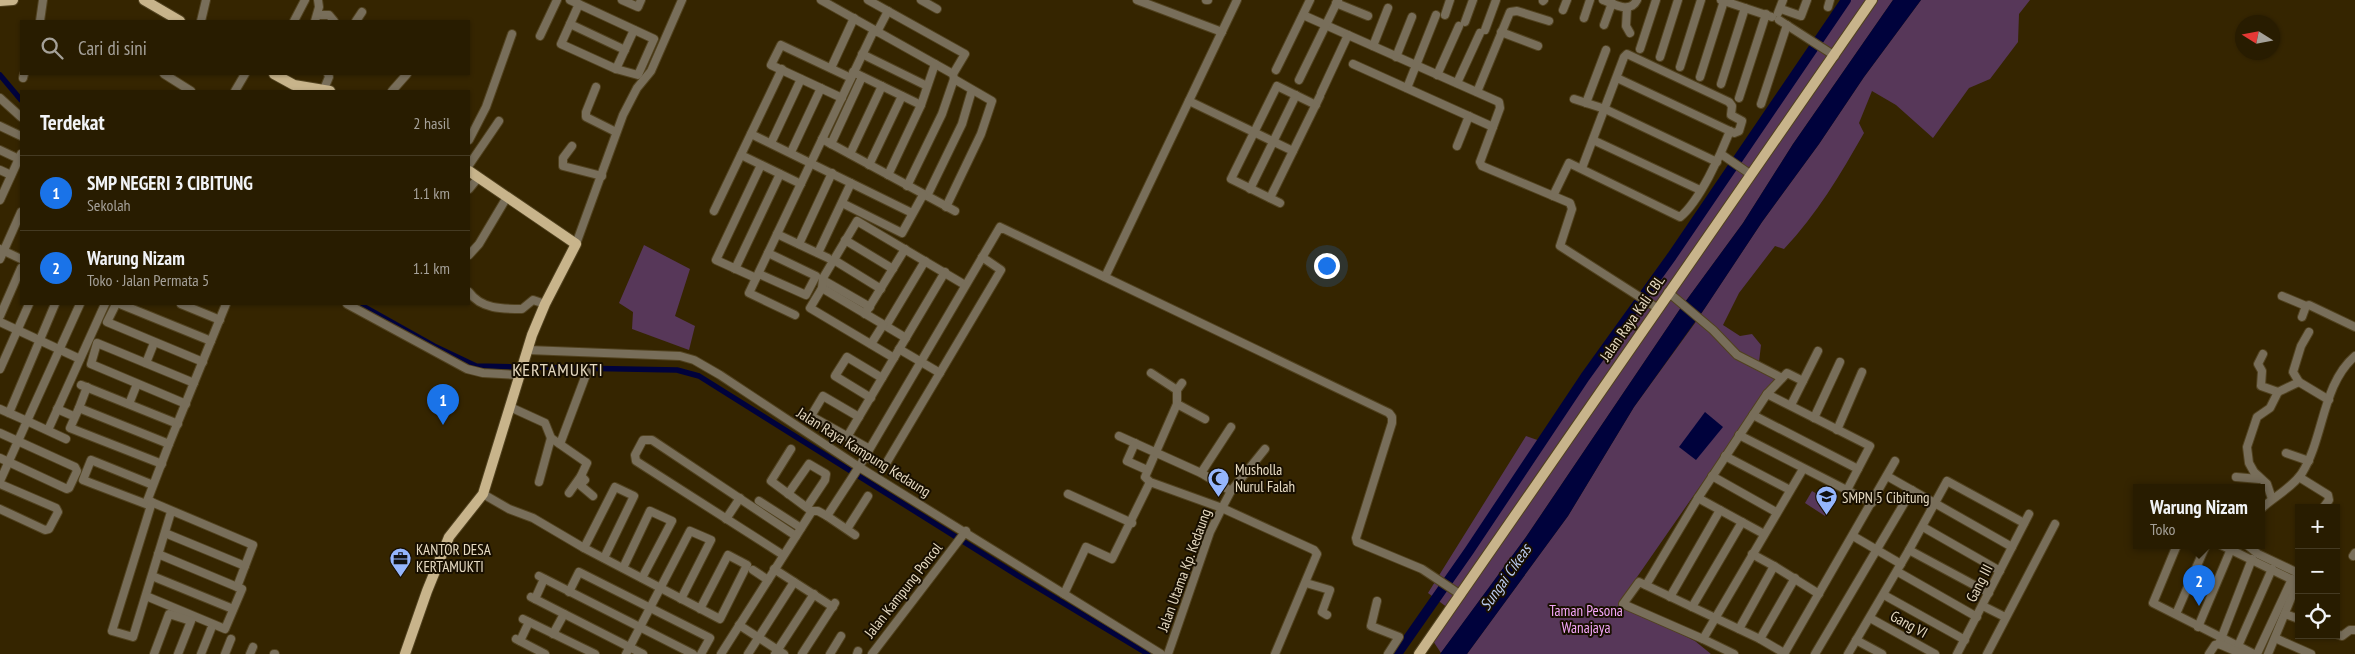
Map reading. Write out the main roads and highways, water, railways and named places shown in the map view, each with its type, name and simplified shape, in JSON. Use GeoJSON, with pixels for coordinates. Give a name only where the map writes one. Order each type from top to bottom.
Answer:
{"type":"FeatureCollection","features":[{"type":"Feature","properties":{"kind":"main road"},"geometry":{"type":"LineString","coordinates":[[0,1],[13,0]]}},
{"type":"Feature","properties":{"kind":"main road"},"geometry":{"type":"LineString","coordinates":[[144,0],[178,20]]}},
{"type":"Feature","properties":{"kind":"main road","name":"Jalan Raya Kali CBL"},"geometry":{"type":"LineString","coordinates":[[1420,654],[1668,292],[1835,56],[1872,0]]}},
{"type":"Feature","properties":{"kind":"main road"},"geometry":{"type":"LineString","coordinates":[[276,75],[294,85],[327,90]]}},
{"type":"Feature","properties":{"kind":"main road"},"geometry":{"type":"LineString","coordinates":[[405,654],[427,591],[449,537],[483,494],[522,368],[545,304],[576,244],[470,172]]}},
{"type":"Feature","properties":{"kind":"water","name":"Sungai Cikeas"},"geometry":{"type":"Polygon","coordinates":[[[1893,0],[1921,0],[1864,77],[1819,144],[1762,222],[1705,308],[1634,407],[1568,516],[1467,654],[1440,654],[1526,537],[1680,309],[1743,223],[1793,144],[1893,0]]]}},
{"type":"Feature","properties":{"kind":"water"},"geometry":{"type":"Polygon","coordinates":[[[1705,412],[1723,427],[1696,460],[1679,447],[1705,412]]]}},
{"type":"Feature","properties":{"kind":"waterway"},"geometry":{"type":"LineString","coordinates":[[1397,654],[1469,551],[1585,377],[1672,256],[1846,0]]}},
{"type":"Feature","properties":{"kind":"waterway"},"geometry":{"type":"LineString","coordinates":[[0,75],[20,99]]}},
{"type":"Feature","properties":{"kind":"waterway"},"geometry":{"type":"LineString","coordinates":[[361,305],[434,346],[476,366],[677,370],[699,376],[1020,577],[1148,654]]}},
{"type":"Feature","properties":{"kind":"place","name":"SMP NEGERI 3 CIBITUNG"},"geometry":{"type":"Point","coordinates":[443,425]}},
{"type":"Feature","properties":{"kind":"place","name":"Musholla Nurul Falah"},"geometry":{"type":"Point","coordinates":[1219,497]}},
{"type":"Feature","properties":{"kind":"place","name":"SMPN 5 Cibitung"},"geometry":{"type":"Point","coordinates":[1826,516]}},
{"type":"Feature","properties":{"kind":"place","name":"KANTOR DESA KERTAMUKTI"},"geometry":{"type":"Point","coordinates":[400,577]}},
{"type":"Feature","properties":{"kind":"place","name":"Warung Nizam"},"geometry":{"type":"Point","coordinates":[2199,606]}},
{"type":"Feature","properties":{"kind":"district","name":"KERTAMUKTI"},"geometry":{"type":"Point","coordinates":[558,369]}},
{"type":"Feature","properties":{"kind":"park label","name":"Taman Pesona Wanajaya"},"geometry":{"type":"Point","coordinates":[1586,618]}}]}
